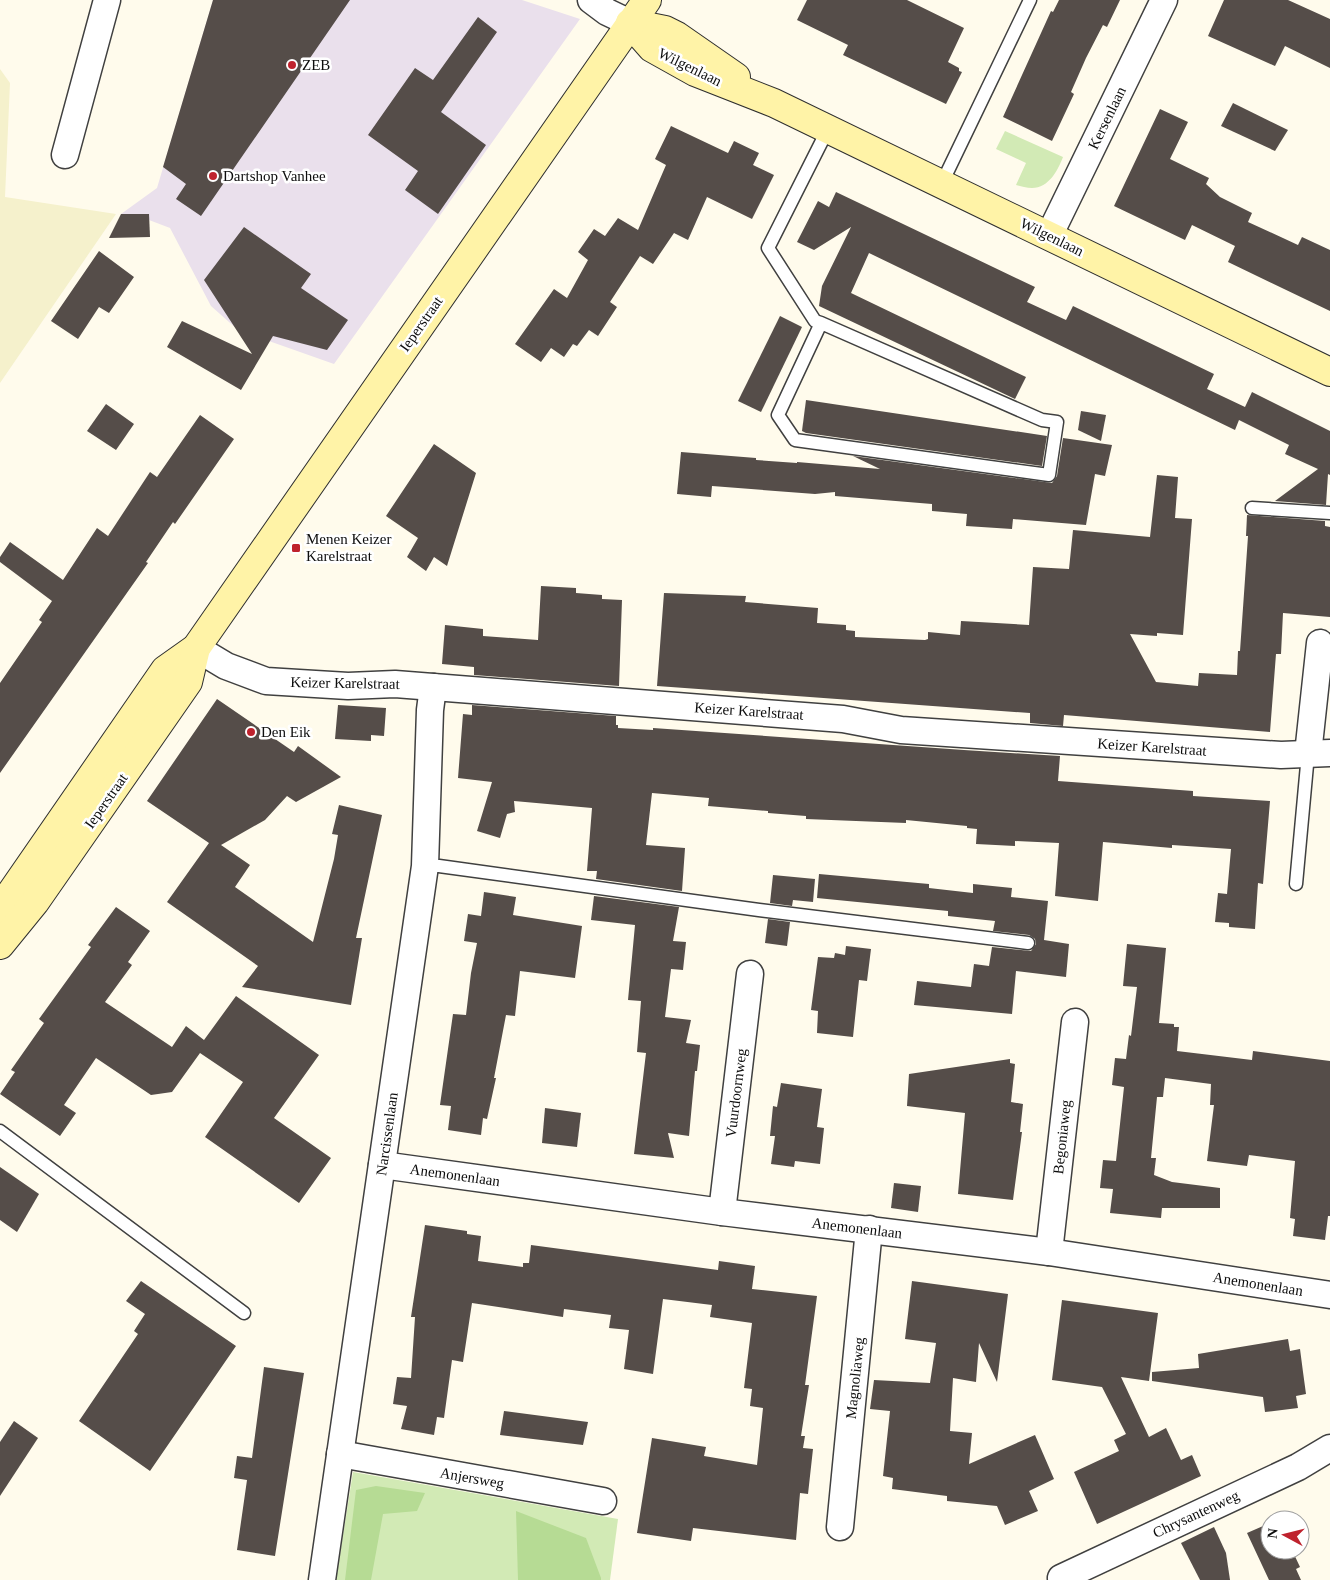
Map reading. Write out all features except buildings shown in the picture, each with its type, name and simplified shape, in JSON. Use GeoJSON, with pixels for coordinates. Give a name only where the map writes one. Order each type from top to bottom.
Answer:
{"type":"FeatureCollection","features":[{"type":"Feature","properties":{"kind":"street"},"geometry":{"type":"LineString","coordinates":[[65,155],[107,0]]}},
{"type":"Feature","properties":{"kind":"street","name":"Ieperstraat"},"geometry":{"type":"LineString","coordinates":[[0,945],[34,902],[188,682],[196,648],[610,12],[647,0]]}},
{"type":"Feature","properties":{"kind":"street","name":"Kersenlaan"},"geometry":{"type":"LineString","coordinates":[[1049,236],[1164,0]]}},
{"type":"Feature","properties":{"kind":"street","name":"Wilgenlaan"},"geometry":{"type":"LineString","coordinates":[[610,12],[665,30],[677,36],[774,103],[1330,372]]}},
{"type":"Feature","properties":{"kind":"street"},"geometry":{"type":"LineString","coordinates":[[1319,754],[1320,643]]}},
{"type":"Feature","properties":{"kind":"street","name":"Ieperstraat"},"geometry":{"type":"LineString","coordinates":[[0,909],[165,670],[196,648]]}},
{"type":"Feature","properties":{"kind":"street","name":"Keizer Karelstraat"},"geometry":{"type":"LineString","coordinates":[[196,648],[226,666],[266,681],[348,686],[395,684],[843,718],[901,730],[1281,756],[1319,754]]}},
{"type":"Feature","properties":{"kind":"street","name":"Narcissenlaan"},"geometry":{"type":"LineString","coordinates":[[322,1580],[425,866],[430,710],[433,687]]}},
{"type":"Feature","properties":{"kind":"street","name":"Vuurdoornweg"},"geometry":{"type":"LineString","coordinates":[[722,1212],[750,974]]}},
{"type":"Feature","properties":{"kind":"street","name":"Begoniaweg"},"geometry":{"type":"LineString","coordinates":[[1049,1252],[1074,1022]]}},
{"type":"Feature","properties":{"kind":"street","name":"Anemonenlaan"},"geometry":{"type":"LineString","coordinates":[[382,1165],[722,1212],[1049,1252],[1330,1295]]}},
{"type":"Feature","properties":{"kind":"street","name":"Magnoliaweg"},"geometry":{"type":"LineString","coordinates":[[840,1526],[869,1229]]}},
{"type":"Feature","properties":{"kind":"street","name":"Chrysantenweg"},"geometry":{"type":"LineString","coordinates":[[1061,1578],[1298,1467],[1330,1448]]}},
{"type":"Feature","properties":{"kind":"street","name":"Anjersweg"},"geometry":{"type":"LineString","coordinates":[[340,1454],[603,1501]]}},
{"type":"Feature","properties":{"kind":"lane"},"geometry":{"type":"LineString","coordinates":[[941,185],[1030,0]]}},
{"type":"Feature","properties":{"kind":"lane"},"geometry":{"type":"LineString","coordinates":[[821,323],[778,415],[794,440],[1049,475],[1057,422],[1042,420],[821,323],[815,321],[768,248],[828,129]]}},
{"type":"Feature","properties":{"kind":"lane"},"geometry":{"type":"LineString","coordinates":[[1252,508],[1330,513]]}},
{"type":"Feature","properties":{"kind":"lane"},"geometry":{"type":"LineString","coordinates":[[1296,884],[1319,754]]}},
{"type":"Feature","properties":{"kind":"lane"},"geometry":{"type":"LineString","coordinates":[[425,866],[448,867],[759,910],[1028,943]]}},
{"type":"Feature","properties":{"kind":"lane"},"geometry":{"type":"LineString","coordinates":[[0,1131],[244,1313]]}},
{"type":"Feature","properties":{"kind":"shaded area"},"geometry":{"type":"Polygon","coordinates":[[[213,0],[522,0],[580,19],[334,364],[238,330],[211,306],[170,228],[149,220],[121,214],[157,188],[213,0]]]}},
{"type":"Feature","properties":{"kind":"shaded area"},"geometry":{"type":"Polygon","coordinates":[[[0,69],[10,83],[5,197],[116,214],[0,383],[0,69]]]}},
{"type":"Feature","properties":{"kind":"green space"},"geometry":{"type":"Polygon","coordinates":[[[1005,131],[1063,157],[1048,182],[1032,188],[1016,185],[1026,163],[996,149],[1005,131]]]}},
{"type":"Feature","properties":{"kind":"green space"},"geometry":{"type":"Polygon","coordinates":[[[353,1472],[618,1519],[610,1580],[336,1580],[353,1472]]]}},
{"type":"Feature","properties":{"kind":"green space"},"geometry":{"type":"Polygon","coordinates":[[[376,1486],[425,1493],[417,1511],[383,1514],[371,1580],[345,1580],[356,1490],[376,1486]]]}},
{"type":"Feature","properties":{"kind":"green space"},"geometry":{"type":"Polygon","coordinates":[[[516,1511],[586,1538],[601,1580],[518,1580],[516,1511]]]}},
{"type":"Feature","properties":{"kind":"place","name":"ZEB"},"geometry":{"type":"Point","coordinates":[292,65]}},
{"type":"Feature","properties":{"kind":"place","name":"Dartshop Vanhee"},"geometry":{"type":"Point","coordinates":[213,176]}},
{"type":"Feature","properties":{"kind":"place","name":"Menen Keizer Karelstraat"},"geometry":{"type":"Point","coordinates":[296,548]}},
{"type":"Feature","properties":{"kind":"place","name":"Den Eik"},"geometry":{"type":"Point","coordinates":[251,732]}}]}
